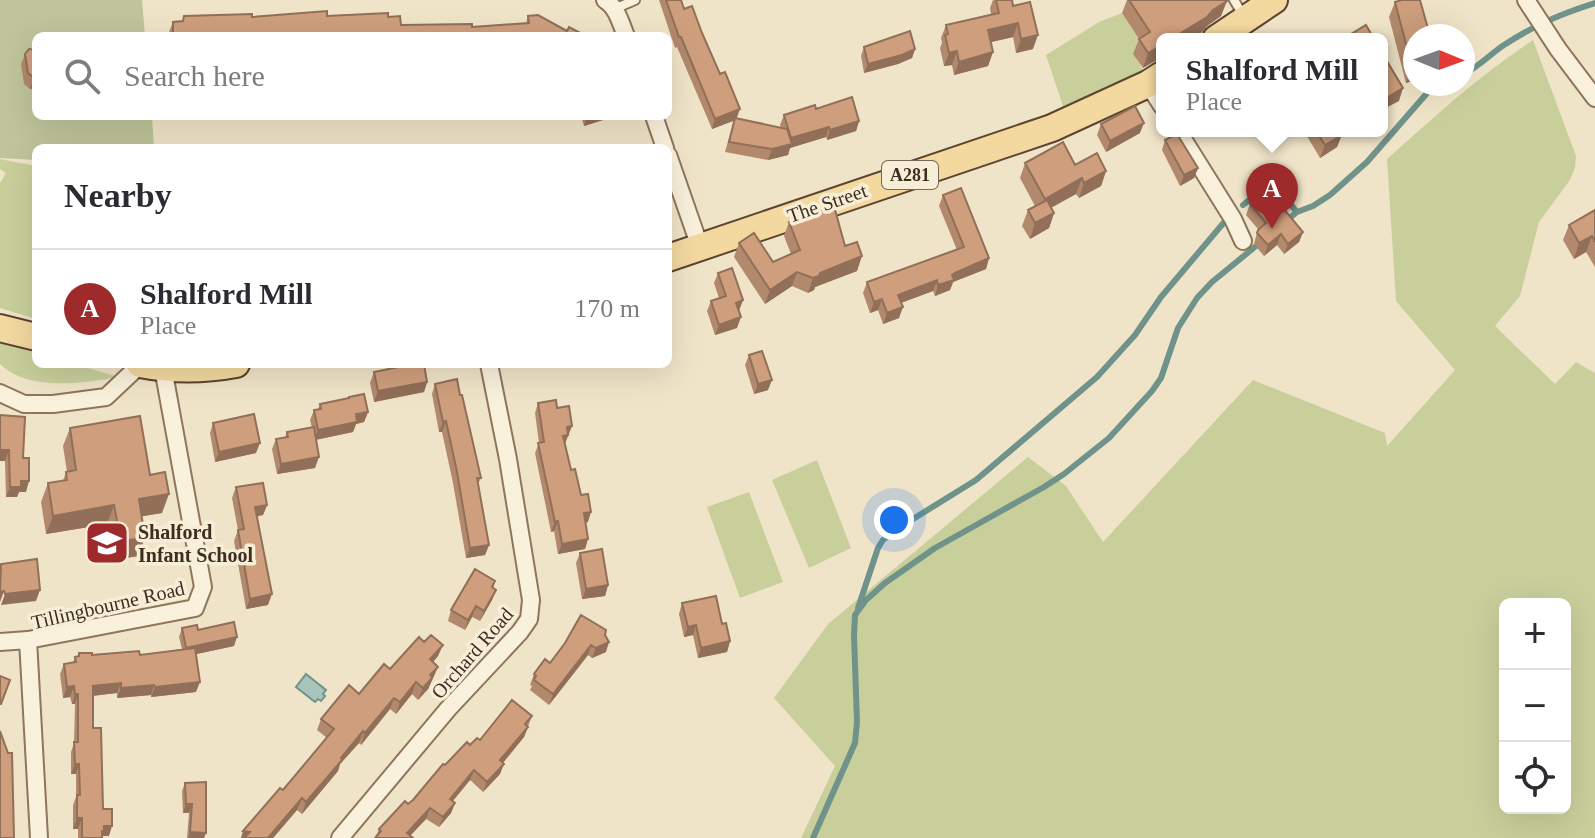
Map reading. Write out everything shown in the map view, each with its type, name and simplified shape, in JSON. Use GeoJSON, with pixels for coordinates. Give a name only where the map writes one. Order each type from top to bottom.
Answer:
{"type":"FeatureCollection","features":[{"type":"Feature","properties":{"kind":"main road"},"geometry":{"type":"LineString","coordinates":[[1221,33],[1240,10],[1274,0]]}},
{"type":"Feature","properties":{"kind":"main road","name":"The Street"},"geometry":{"type":"LineString","coordinates":[[672,257],[1052,128],[1156,88]]}},
{"type":"Feature","properties":{"kind":"main road"},"geometry":{"type":"LineString","coordinates":[[0,328],[32,336]]}},
{"type":"Feature","properties":{"kind":"street"},"geometry":{"type":"LineString","coordinates":[[1528,3],[1595,98]]}},
{"type":"Feature","properties":{"kind":"street"},"geometry":{"type":"LineString","coordinates":[[610,5],[624,32]]}},
{"type":"Feature","properties":{"kind":"street"},"geometry":{"type":"LineString","coordinates":[[655,120],[664,144]]}},
{"type":"Feature","properties":{"kind":"street"},"geometry":{"type":"LineString","coordinates":[[1182,137],[1233,219],[1243,241]]}},
{"type":"Feature","properties":{"kind":"street"},"geometry":{"type":"LineString","coordinates":[[672,166],[700,247]]}},
{"type":"Feature","properties":{"kind":"street"},"geometry":{"type":"LineString","coordinates":[[0,393],[24,404],[53,404],[106,397],[144,368]]}},
{"type":"Feature","properties":{"kind":"street","name":"Tillingbourne Road"},"geometry":{"type":"LineString","coordinates":[[39,838],[28,640],[195,608],[203,587],[149,368]]}},
{"type":"Feature","properties":{"kind":"street","name":"Orchard Road"},"geometry":{"type":"LineString","coordinates":[[340,838],[448,709],[529,619],[531,600],[490,368]]}},
{"type":"Feature","properties":{"kind":"street"},"geometry":{"type":"LineString","coordinates":[[0,642],[28,640]]}},
{"type":"Feature","properties":{"kind":"lane"},"geometry":{"type":"LineString","coordinates":[[610,5],[635,0]]}},
{"type":"Feature","properties":{"kind":"green space"},"geometry":{"type":"Polygon","coordinates":[[[0,0],[142,0],[145,32],[32,32],[32,120],[152,120],[154,144],[32,144],[32,160],[0,158],[0,0]]]}},
{"type":"Feature","properties":{"kind":"green space"},"geometry":{"type":"Polygon","coordinates":[[[1122,13],[1144,47],[1134,54],[1144,74],[1064,109],[1046,55],[1099,22],[1122,13]]]}},
{"type":"Feature","properties":{"kind":"green space"},"geometry":{"type":"Polygon","coordinates":[[[1533,40],[1576,156],[1570,180],[1539,222],[1520,296],[1495,326],[1555,384],[1576,362],[1595,373],[1595,838],[801,838],[835,766],[774,698],[828,624],[1028,457],[1066,486],[1103,542],[1253,380],[1385,433],[1387,446],[1455,370],[1396,301],[1387,159],[1459,96],[1475,96],[1475,83],[1533,40]]]}},
{"type":"Feature","properties":{"kind":"green space"},"geometry":{"type":"Polygon","coordinates":[[[0,159],[32,165],[32,318],[0,308],[0,183],[6,173],[0,169],[0,159]]]}},
{"type":"Feature","properties":{"kind":"green space"},"geometry":{"type":"Polygon","coordinates":[[[0,342],[32,352],[32,368],[88,368],[119,377],[41,382],[12,373],[0,364],[0,342]]]}},
{"type":"Feature","properties":{"kind":"green space"},"geometry":{"type":"Polygon","coordinates":[[[817,460],[851,548],[809,568],[772,480],[817,460]]]}},
{"type":"Feature","properties":{"kind":"green space"},"geometry":{"type":"Polygon","coordinates":[[[749,492],[783,582],[740,598],[707,507],[749,492]]]}},
{"type":"Feature","properties":{"kind":"water"},"geometry":{"type":"Polygon","coordinates":[[[306,674],[326,690],[321,701],[318,699],[315,702],[296,687],[306,674]]]}},
{"type":"Feature","properties":{"kind":"building"},"geometry":{"type":"Polygon","coordinates":[[[666,0],[681,0],[684,9],[692,6],[720,74],[725,72],[740,109],[715,119],[666,0]]]}},
{"type":"Feature","properties":{"kind":"building"},"geometry":{"type":"Polygon","coordinates":[[[996,0],[1012,0],[1013,6],[1030,2],[1038,35],[1021,39],[1018,23],[988,30],[993,52],[959,62],[957,51],[949,53],[946,25],[999,13],[996,0]]]}},
{"type":"Feature","properties":{"kind":"building"},"geometry":{"type":"Polygon","coordinates":[[[1129,0],[1227,1],[1181,33],[1156,33],[1156,48],[1148,53],[1139,39],[1150,32],[1129,0]]]}},
{"type":"Feature","properties":{"kind":"building"},"geometry":{"type":"Polygon","coordinates":[[[1420,0],[1427,24],[1403,24],[1403,33],[1395,2],[1420,0]]]}},
{"type":"Feature","properties":{"kind":"building"},"geometry":{"type":"Polygon","coordinates":[[[327,11],[327,16],[388,13],[388,17],[400,16],[401,25],[472,24],[472,27],[529,23],[528,16],[538,15],[567,31],[569,27],[578,32],[173,32],[173,22],[183,21],[184,16],[252,14],[252,17],[327,11]]]}},
{"type":"Feature","properties":{"kind":"building"},"geometry":{"type":"Polygon","coordinates":[[[1366,25],[1371,33],[1353,33],[1366,25]]]}},
{"type":"Feature","properties":{"kind":"building"},"geometry":{"type":"Polygon","coordinates":[[[910,31],[915,49],[868,64],[864,47],[910,31]]]}},
{"type":"Feature","properties":{"kind":"building"},"geometry":{"type":"Polygon","coordinates":[[[32,49],[32,76],[28,73],[25,54],[32,49]]]}},
{"type":"Feature","properties":{"kind":"building"},"geometry":{"type":"Polygon","coordinates":[[[1388,63],[1403,88],[1388,97],[1388,63]]]}},
{"type":"Feature","properties":{"kind":"building"},"geometry":{"type":"Polygon","coordinates":[[[852,97],[859,121],[791,138],[784,115],[852,97]]]}},
{"type":"Feature","properties":{"kind":"building"},"geometry":{"type":"Polygon","coordinates":[[[1135,106],[1144,123],[1110,141],[1101,124],[1135,106]]]}},
{"type":"Feature","properties":{"kind":"building"},"geometry":{"type":"Polygon","coordinates":[[[735,118],[787,129],[792,144],[772,149],[729,142],[735,118]]]}},
{"type":"Feature","properties":{"kind":"building"},"geometry":{"type":"Polygon","coordinates":[[[1179,137],[1198,168],[1184,175],[1165,140],[1179,137]]]}},
{"type":"Feature","properties":{"kind":"building"},"geometry":{"type":"Polygon","coordinates":[[[1320,137],[1339,137],[1325,145],[1320,137]]]}},
{"type":"Feature","properties":{"kind":"building"},"geometry":{"type":"Polygon","coordinates":[[[1063,142],[1075,165],[1097,153],[1106,171],[1084,183],[1082,178],[1045,199],[1025,163],[1063,142]]]}},
{"type":"Feature","properties":{"kind":"building"},"geometry":{"type":"Polygon","coordinates":[[[961,188],[989,258],[955,273],[952,275],[954,280],[938,285],[937,280],[898,295],[903,307],[887,313],[882,299],[874,302],[867,282],[964,247],[943,195],[961,188]]]}},
{"type":"Feature","properties":{"kind":"building"},"geometry":{"type":"Polygon","coordinates":[[[1268,190],[1303,232],[1288,244],[1281,234],[1268,245],[1257,233],[1266,223],[1250,204],[1268,190]]]}},
{"type":"Feature","properties":{"kind":"building"},"geometry":{"type":"Polygon","coordinates":[[[1047,200],[1054,213],[1035,223],[1028,210],[1047,200]]]}},
{"type":"Feature","properties":{"kind":"building"},"geometry":{"type":"Polygon","coordinates":[[[834,206],[845,246],[857,242],[862,256],[813,278],[797,272],[770,290],[739,243],[754,233],[773,262],[800,250],[789,222],[834,206]]]}},
{"type":"Feature","properties":{"kind":"building"},"geometry":{"type":"Polygon","coordinates":[[[1595,210],[1595,242],[1592,236],[1579,243],[1569,225],[1595,210]]]}},
{"type":"Feature","properties":{"kind":"building"},"geometry":{"type":"Polygon","coordinates":[[[732,268],[743,300],[736,303],[741,317],[719,325],[711,301],[726,296],[718,273],[732,268]]]}},
{"type":"Feature","properties":{"kind":"building"},"geometry":{"type":"Polygon","coordinates":[[[762,351],[772,380],[758,384],[749,355],[762,351]]]}},
{"type":"Feature","properties":{"kind":"building"},"geometry":{"type":"Polygon","coordinates":[[[394,368],[425,368],[427,382],[378,391],[374,372],[394,368]]]}},
{"type":"Feature","properties":{"kind":"building"},"geometry":{"type":"Polygon","coordinates":[[[457,379],[481,478],[477,478],[489,545],[470,548],[457,472],[435,384],[457,379]]]}},
{"type":"Feature","properties":{"kind":"building"},"geometry":{"type":"Polygon","coordinates":[[[364,394],[368,412],[356,414],[357,422],[318,430],[314,410],[321,409],[320,404],[364,394]]]}},
{"type":"Feature","properties":{"kind":"building"},"geometry":{"type":"Polygon","coordinates":[[[556,400],[557,408],[569,406],[572,426],[567,427],[568,435],[563,436],[571,470],[575,469],[581,495],[588,494],[591,512],[584,513],[588,539],[562,544],[538,443],[544,442],[538,403],[556,400]]]}},
{"type":"Feature","properties":{"kind":"building"},"geometry":{"type":"Polygon","coordinates":[[[254,414],[260,443],[219,452],[213,423],[254,414]]]}},
{"type":"Feature","properties":{"kind":"building"},"geometry":{"type":"Polygon","coordinates":[[[0,415],[25,417],[23,458],[29,458],[29,481],[21,481],[21,487],[10,487],[9,450],[0,450],[0,415]]]}},
{"type":"Feature","properties":{"kind":"building"},"geometry":{"type":"Polygon","coordinates":[[[140,416],[150,475],[165,472],[169,494],[139,499],[145,538],[121,541],[114,505],[53,516],[48,483],[67,480],[66,472],[76,470],[70,428],[140,416]]]}},
{"type":"Feature","properties":{"kind":"building"},"geometry":{"type":"Polygon","coordinates":[[[314,427],[319,457],[281,464],[276,439],[288,437],[287,432],[314,427]]]}},
{"type":"Feature","properties":{"kind":"building"},"geometry":{"type":"Polygon","coordinates":[[[263,483],[267,505],[255,507],[272,594],[250,599],[238,530],[244,529],[236,487],[263,483]]]}},
{"type":"Feature","properties":{"kind":"building"},"geometry":{"type":"Polygon","coordinates":[[[602,549],[608,585],[586,589],[580,553],[602,549]]]}},
{"type":"Feature","properties":{"kind":"building"},"geometry":{"type":"Polygon","coordinates":[[[37,559],[40,590],[0,592],[1,564],[37,559]]]}},
{"type":"Feature","properties":{"kind":"building"},"geometry":{"type":"Polygon","coordinates":[[[475,569],[495,581],[492,587],[496,590],[484,611],[476,606],[468,620],[451,610],[475,569]]]}},
{"type":"Feature","properties":{"kind":"building"},"geometry":{"type":"Polygon","coordinates":[[[716,596],[722,624],[726,623],[730,641],[701,648],[696,625],[688,627],[682,603],[716,596]]]}},
{"type":"Feature","properties":{"kind":"building"},"geometry":{"type":"Polygon","coordinates":[[[581,615],[606,630],[609,642],[596,648],[591,645],[553,694],[534,680],[534,674],[545,659],[550,663],[581,615]]]}},
{"type":"Feature","properties":{"kind":"building"},"geometry":{"type":"Polygon","coordinates":[[[234,622],[237,637],[186,648],[182,628],[197,625],[198,630],[234,622]]]}},
{"type":"Feature","properties":{"kind":"building"},"geometry":{"type":"Polygon","coordinates":[[[431,635],[443,645],[430,659],[438,667],[423,688],[416,682],[400,702],[394,698],[306,802],[302,798],[268,838],[244,838],[250,832],[243,831],[280,788],[283,790],[334,729],[321,719],[349,685],[359,694],[384,664],[390,669],[419,637],[424,642],[431,635]]]}},
{"type":"Feature","properties":{"kind":"building"},"geometry":{"type":"Polygon","coordinates":[[[195,648],[200,682],[155,687],[121,688],[121,683],[93,686],[93,728],[101,728],[103,809],[112,809],[112,826],[104,826],[102,838],[82,838],[82,818],[77,818],[79,764],[75,764],[74,742],[78,742],[78,694],[75,694],[74,686],[67,687],[64,664],[76,662],[75,657],[79,653],[92,655],[139,651],[140,655],[195,648]]]}},
{"type":"Feature","properties":{"kind":"building"},"geometry":{"type":"Polygon","coordinates":[[[0,676],[10,680],[1,704],[0,704],[0,676]]]}},
{"type":"Feature","properties":{"kind":"building"},"geometry":{"type":"Polygon","coordinates":[[[512,700],[532,716],[525,724],[528,727],[500,760],[504,764],[487,782],[474,770],[450,799],[455,803],[443,817],[430,808],[407,833],[413,838],[375,838],[381,831],[379,829],[405,801],[408,804],[413,800],[443,764],[467,742],[470,745],[477,738],[480,740],[512,700]]]}},
{"type":"Feature","properties":{"kind":"building"},"geometry":{"type":"Polygon","coordinates":[[[0,731],[8,753],[12,753],[14,838],[0,838],[0,731]]]}},
{"type":"Feature","properties":{"kind":"building"},"geometry":{"type":"Polygon","coordinates":[[[206,782],[206,833],[190,832],[192,804],[186,804],[185,783],[206,782]]]}},
{"type":"Feature","properties":{"kind":"waterway"},"geometry":{"type":"LineString","coordinates":[[1475,67],[1526,32],[1595,3]]}},
{"type":"Feature","properties":{"kind":"waterway"},"geometry":{"type":"LineString","coordinates":[[1286,221],[1330,195],[1367,162],[1425,96]]}},
{"type":"Feature","properties":{"kind":"waterway"},"geometry":{"type":"LineString","coordinates":[[1243,205],[1259,192],[1270,188],[1281,193],[1297,212]]}},
{"type":"Feature","properties":{"kind":"waterway"},"geometry":{"type":"LineString","coordinates":[[858,608],[883,540],[976,480],[1097,377],[1135,335],[1161,297],[1226,220]]}},
{"type":"Feature","properties":{"kind":"waterway"},"geometry":{"type":"LineString","coordinates":[[813,838],[855,743],[855,615],[866,600],[935,548],[1044,487],[1109,438],[1161,378],[1178,328],[1197,298],[1256,246]]}},
{"type":"Feature","properties":{"kind":"place","name":"Shalford Mill"},"geometry":{"type":"Point","coordinates":[1272,229]}},
{"type":"Feature","properties":{"kind":"place","name":"Shalford Infant School"},"geometry":{"type":"Point","coordinates":[107,543]}}]}
